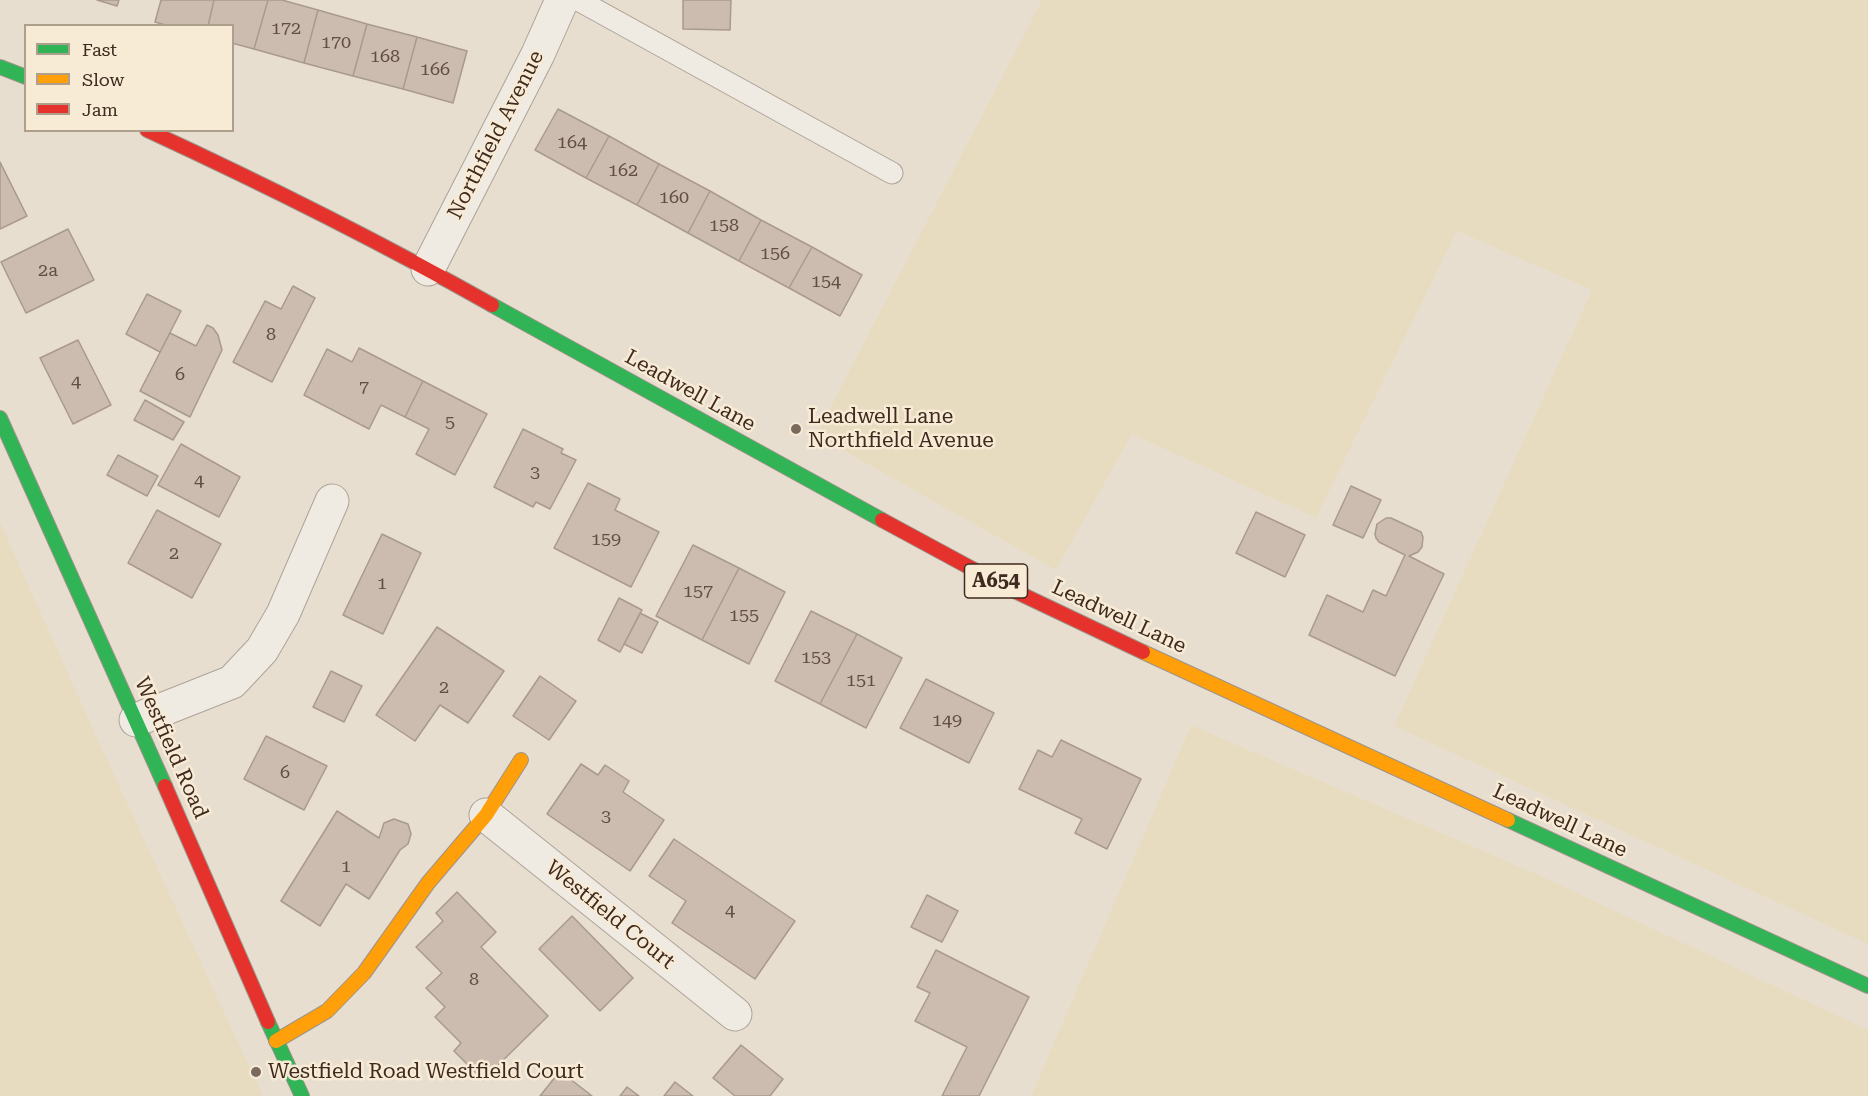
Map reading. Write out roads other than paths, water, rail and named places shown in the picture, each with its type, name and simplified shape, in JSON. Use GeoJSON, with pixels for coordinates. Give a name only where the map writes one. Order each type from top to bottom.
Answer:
{"type":"FeatureCollection","features":[{"type":"Feature","properties":{"kind":"main road"},"geometry":{"type":"LineString","coordinates":[[0,68],[24,76]]}},
{"type":"Feature","properties":{"kind":"main road","name":"Leadwell Lane"},"geometry":{"type":"LineString","coordinates":[[151,132],[428,269],[1004,586],[1868,987]]}},
{"type":"Feature","properties":{"kind":"main road","name":"Westfield Road"},"geometry":{"type":"LineString","coordinates":[[0,418],[302,1096]]}},
{"type":"Feature","properties":{"kind":"main road"},"geometry":{"type":"LineString","coordinates":[[276,1041],[327,1011],[364,973],[428,883],[486,815],[521,760]]}},
{"type":"Feature","properties":{"kind":"street","name":"Northfield Avenue"},"geometry":{"type":"LineString","coordinates":[[428,269],[538,54],[562,0]]}},
{"type":"Feature","properties":{"kind":"street"},"geometry":{"type":"LineString","coordinates":[[136,720],[232,682],[262,650],[283,614],[332,501]]}},
{"type":"Feature","properties":{"kind":"street","name":"Westfield Court"},"geometry":{"type":"LineString","coordinates":[[486,815],[735,1014]]}},
{"type":"Feature","properties":{"kind":"lane"},"geometry":{"type":"LineString","coordinates":[[578,0],[892,173]]}},
{"type":"Feature","properties":{"kind":"place","name":"Leadwell Lane Northfield Avenue"},"geometry":{"type":"Point","coordinates":[796,429]}},
{"type":"Feature","properties":{"kind":"place","name":"Westfield Road Westfield Court"},"geometry":{"type":"Point","coordinates":[256,1072]}}]}
